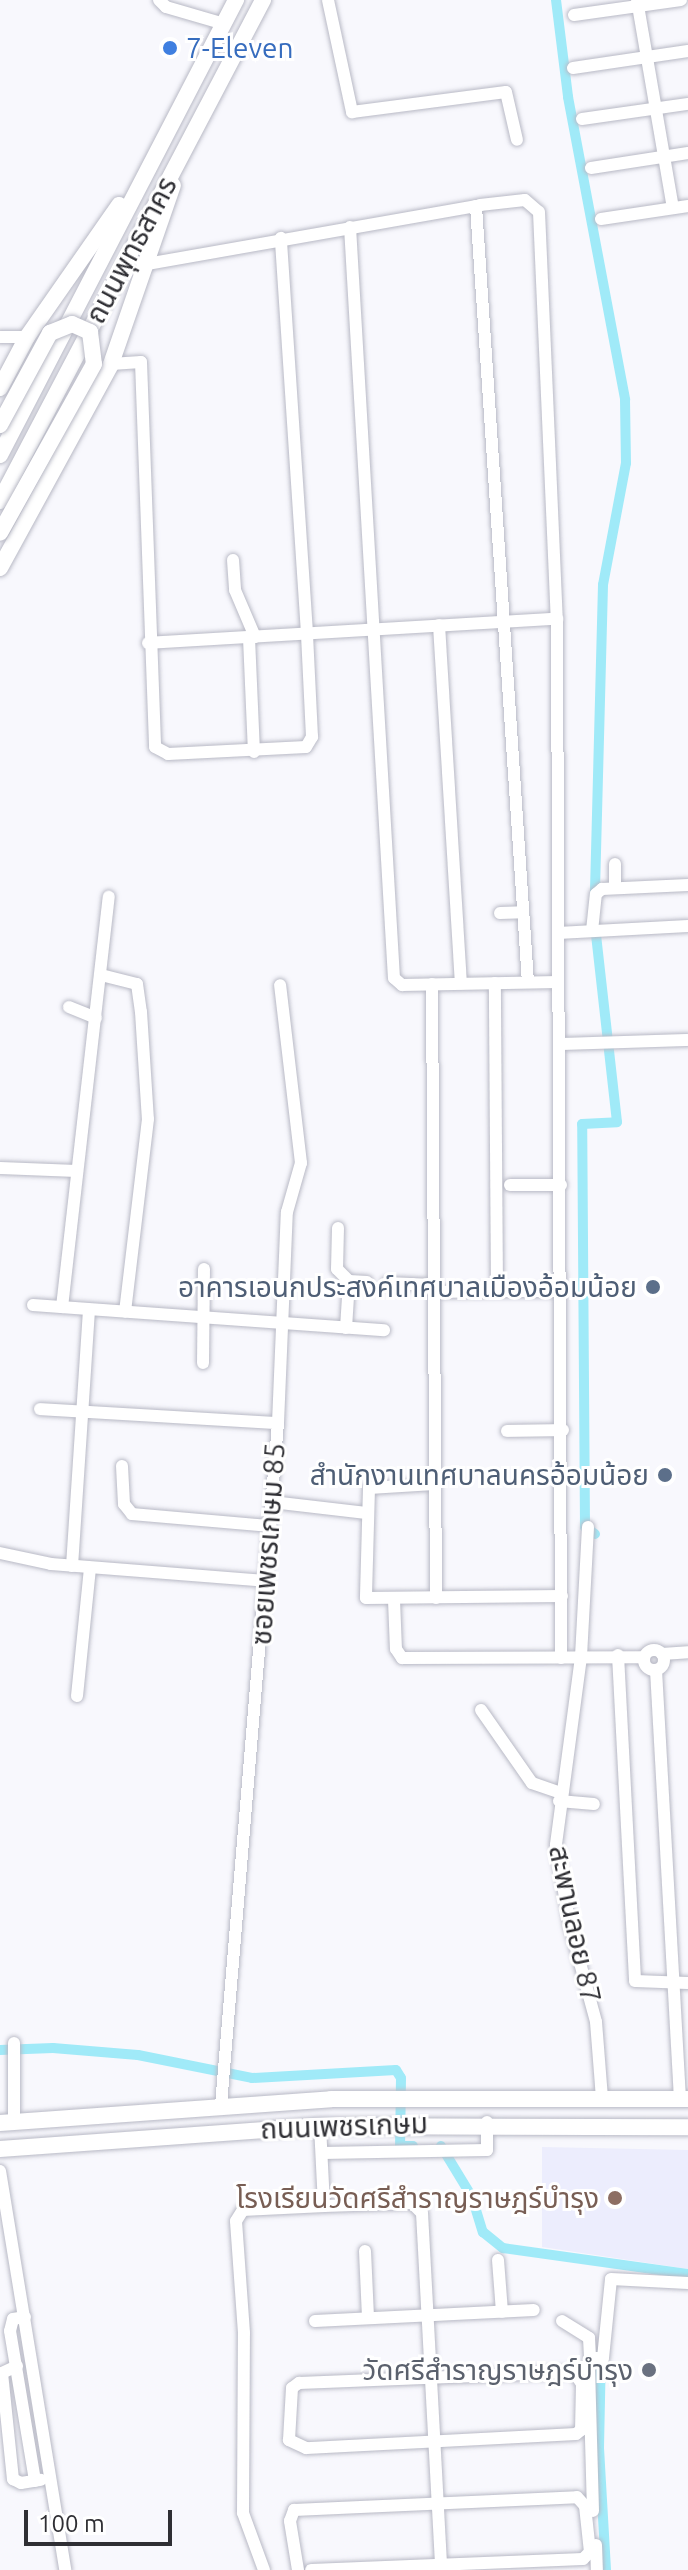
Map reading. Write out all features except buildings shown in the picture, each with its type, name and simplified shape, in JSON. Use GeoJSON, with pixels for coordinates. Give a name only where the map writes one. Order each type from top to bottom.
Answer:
{"type":"FeatureCollection","features":[{"type":"Feature","properties":{"kind":"main road","name":"ถนนพุทธสาคร"},"geometry":{"type":"LineString","coordinates":[[0,455],[236,0]]}},
{"type":"Feature","properties":{"kind":"main road","name":"ถนนพุทธสาคร"},"geometry":{"type":"LineString","coordinates":[[0,501],[263,0]]}},
{"type":"Feature","properties":{"kind":"main road"},"geometry":{"type":"LineString","coordinates":[[0,388],[27,337],[169,129]]}},
{"type":"Feature","properties":{"kind":"main road"},"geometry":{"type":"LineString","coordinates":[[0,568],[111,364],[189,138]]}},
{"type":"Feature","properties":{"kind":"main road"},"geometry":{"type":"LineString","coordinates":[[0,425],[50,333],[72,324],[90,332],[94,364],[0,533]]}},
{"type":"Feature","properties":{"kind":"main road","name":"ถนนเพชรเกษม"},"geometry":{"type":"LineString","coordinates":[[7,2123],[222,2097],[684,2099]]}},
{"type":"Feature","properties":{"kind":"main road"},"geometry":{"type":"LineString","coordinates":[[634,2098],[634,2125]]}},
{"type":"Feature","properties":{"kind":"main road"},"geometry":{"type":"LineString","coordinates":[[684,2099],[685,2126]]}},
{"type":"Feature","properties":{"kind":"main road","name":"ถนนเพชรเกษม"},"geometry":{"type":"LineString","coordinates":[[0,2149],[320,2126],[487,2122],[685,2126]]}},
{"type":"Feature","properties":{"kind":"street"},"geometry":{"type":"LineString","coordinates":[[159,0],[166,7],[224,24]]}},
{"type":"Feature","properties":{"kind":"street"},"geometry":{"type":"LineString","coordinates":[[328,0],[352,112],[506,92],[512,100],[517,140]]}},
{"type":"Feature","properties":{"kind":"street"},"geometry":{"type":"LineString","coordinates":[[574,15],[638,3],[681,0]]}},
{"type":"Feature","properties":{"kind":"street"},"geometry":{"type":"LineString","coordinates":[[638,3],[673,208]]}},
{"type":"Feature","properties":{"kind":"street"},"geometry":{"type":"LineString","coordinates":[[573,68],[688,51]]}},
{"type":"Feature","properties":{"kind":"street"},"geometry":{"type":"LineString","coordinates":[[582,119],[688,104]]}},
{"type":"Feature","properties":{"kind":"street"},"geometry":{"type":"LineString","coordinates":[[591,168],[688,153]]}},
{"type":"Feature","properties":{"kind":"street"},"geometry":{"type":"LineString","coordinates":[[147,264],[476,206],[525,200],[539,212],[557,619],[563,1430],[561,1658]]}},
{"type":"Feature","properties":{"kind":"street"},"geometry":{"type":"LineString","coordinates":[[476,206],[528,982]]}},
{"type":"Feature","properties":{"kind":"street"},"geometry":{"type":"LineString","coordinates":[[601,219],[688,206]]}},
{"type":"Feature","properties":{"kind":"street"},"geometry":{"type":"LineString","coordinates":[[350,227],[371,627],[394,978],[402,985],[558,982]]}},
{"type":"Feature","properties":{"kind":"street"},"geometry":{"type":"LineString","coordinates":[[111,364],[141,362],[148,643],[159,752],[254,752],[310,743],[307,633],[281,238]]}},
{"type":"Feature","properties":{"kind":"street"},"geometry":{"type":"LineString","coordinates":[[0,337],[27,337]]}},
{"type":"Feature","properties":{"kind":"street"},"geometry":{"type":"LineString","coordinates":[[233,560],[235,590],[252,637],[254,752]]}},
{"type":"Feature","properties":{"kind":"street"},"geometry":{"type":"LineString","coordinates":[[148,643],[371,627],[557,619]]}},
{"type":"Feature","properties":{"kind":"street"},"geometry":{"type":"LineString","coordinates":[[439,625],[461,983]]}},
{"type":"Feature","properties":{"kind":"street"},"geometry":{"type":"LineString","coordinates":[[615,864],[615,888]]}},
{"type":"Feature","properties":{"kind":"street"},"geometry":{"type":"LineString","coordinates":[[592,931],[596,894],[615,888],[688,885]]}},
{"type":"Feature","properties":{"kind":"street"},"geometry":{"type":"LineString","coordinates":[[62,1307],[109,897]]}},
{"type":"Feature","properties":{"kind":"street"},"geometry":{"type":"LineString","coordinates":[[500,913],[523,912]]}},
{"type":"Feature","properties":{"kind":"street"},"geometry":{"type":"LineString","coordinates":[[558,933],[688,926]]}},
{"type":"Feature","properties":{"kind":"street"},"geometry":{"type":"LineString","coordinates":[[101,975],[137,984],[141,1012],[148,1119],[125,1312]]}},
{"type":"Feature","properties":{"kind":"street"},"geometry":{"type":"LineString","coordinates":[[495,983],[497,1291]]}},
{"type":"Feature","properties":{"kind":"street"},"geometry":{"type":"LineString","coordinates":[[432,984],[436,1598]]}},
{"type":"Feature","properties":{"kind":"street","name":"ซอยเพชรเกษม 85"},"geometry":{"type":"LineString","coordinates":[[222,2097],[278,1423],[285,1325],[287,1212],[301,1163],[280,985]]}},
{"type":"Feature","properties":{"kind":"street"},"geometry":{"type":"LineString","coordinates":[[69,1007],[96,1018]]}},
{"type":"Feature","properties":{"kind":"street"},"geometry":{"type":"LineString","coordinates":[[560,1044],[688,1040]]}},
{"type":"Feature","properties":{"kind":"street"},"geometry":{"type":"LineString","coordinates":[[0,1168],[77,1171]]}},
{"type":"Feature","properties":{"kind":"street"},"geometry":{"type":"LineString","coordinates":[[510,1185],[561,1185]]}},
{"type":"Feature","properties":{"kind":"street"},"geometry":{"type":"LineString","coordinates":[[338,1228],[337,1269],[349,1281],[367,1282]]}},
{"type":"Feature","properties":{"kind":"street"},"geometry":{"type":"LineString","coordinates":[[203,1363],[204,1269]]}},
{"type":"Feature","properties":{"kind":"street"},"geometry":{"type":"LineString","coordinates":[[346,1328],[349,1281]]}},
{"type":"Feature","properties":{"kind":"street"},"geometry":{"type":"LineString","coordinates":[[387,1283],[433,1289],[562,1291]]}},
{"type":"Feature","properties":{"kind":"street"},"geometry":{"type":"LineString","coordinates":[[33,1305],[384,1330]]}},
{"type":"Feature","properties":{"kind":"street"},"geometry":{"type":"LineString","coordinates":[[72,1566],[89,1310]]}},
{"type":"Feature","properties":{"kind":"street"},"geometry":{"type":"LineString","coordinates":[[40,1409],[82,1408],[278,1423]]}},
{"type":"Feature","properties":{"kind":"street"},"geometry":{"type":"LineString","coordinates":[[507,1431],[563,1430]]}},
{"type":"Feature","properties":{"kind":"street"},"geometry":{"type":"LineString","coordinates":[[122,1466],[124,1504],[132,1514],[270,1526]]}},
{"type":"Feature","properties":{"kind":"street"},"geometry":{"type":"LineString","coordinates":[[434,1484],[372,1486],[366,1513],[366,1598],[562,1596]]}},
{"type":"Feature","properties":{"kind":"street"},"geometry":{"type":"LineString","coordinates":[[272,1502],[366,1513]]}},
{"type":"Feature","properties":{"kind":"street","name":"สะพานลอย 87"},"geometry":{"type":"LineString","coordinates":[[588,1527],[581,1657],[556,1845],[570,1926],[596,2022],[602,2098]]}},
{"type":"Feature","properties":{"kind":"street"},"geometry":{"type":"LineString","coordinates":[[0,1553],[90,1568],[265,1581]]}},
{"type":"Feature","properties":{"kind":"street"},"geometry":{"type":"LineString","coordinates":[[77,1696],[90,1568]]}},
{"type":"Feature","properties":{"kind":"street"},"geometry":{"type":"LineString","coordinates":[[394,1600],[396,1649],[402,1658],[644,1657],[652,1650],[662,1654],[688,1652]]}},
{"type":"Feature","properties":{"kind":"street"},"geometry":{"type":"LineString","coordinates":[[656,1670],[664,1663],[662,1654]]}},
{"type":"Feature","properties":{"kind":"street"},"geometry":{"type":"LineString","coordinates":[[618,1655],[635,1981],[682,1983]]}},
{"type":"Feature","properties":{"kind":"street"},"geometry":{"type":"LineString","coordinates":[[644,1657],[646,1667],[656,1670]]}},
{"type":"Feature","properties":{"kind":"street"},"geometry":{"type":"LineString","coordinates":[[656,1670],[682,1983],[684,2099]]}},
{"type":"Feature","properties":{"kind":"street"},"geometry":{"type":"LineString","coordinates":[[481,1710],[532,1783],[560,1797],[594,1804]]}},
{"type":"Feature","properties":{"kind":"street"},"geometry":{"type":"LineString","coordinates":[[7,2123],[14,2043]]}},
{"type":"Feature","properties":{"kind":"street"},"geometry":{"type":"LineString","coordinates":[[322,2153],[487,2150],[487,2122]]}},
{"type":"Feature","properties":{"kind":"street"},"geometry":{"type":"LineString","coordinates":[[320,2126],[324,2206]]}},
{"type":"Feature","properties":{"kind":"street"},"geometry":{"type":"LineString","coordinates":[[0,2171],[65,2570]]}},
{"type":"Feature","properties":{"kind":"street"},"geometry":{"type":"LineString","coordinates":[[264,2570],[243,2513],[244,2333],[236,2221],[243,2210],[324,2206],[419,2207],[431,2315],[441,2566]]}},
{"type":"Feature","properties":{"kind":"street"},"geometry":{"type":"LineString","coordinates":[[365,2251],[368,2318]]}},
{"type":"Feature","properties":{"kind":"street"},"geometry":{"type":"LineString","coordinates":[[498,2260],[502,2312]]}},
{"type":"Feature","properties":{"kind":"street"},"geometry":{"type":"LineString","coordinates":[[597,2570],[595,2358],[612,2278],[688,2283]]}},
{"type":"Feature","properties":{"kind":"street"},"geometry":{"type":"LineString","coordinates":[[315,2321],[534,2310]]}},
{"type":"Feature","properties":{"kind":"street"},"geometry":{"type":"LineString","coordinates":[[25,2317],[10,2324],[35,2481]]}},
{"type":"Feature","properties":{"kind":"street"},"geometry":{"type":"LineString","coordinates":[[562,2321],[589,2338],[595,2358]]}},
{"type":"Feature","properties":{"kind":"street"},"geometry":{"type":"LineString","coordinates":[[17,2366],[2,2373],[13,2479],[35,2481],[52,2478]]}},
{"type":"Feature","properties":{"kind":"street"},"geometry":{"type":"LineString","coordinates":[[574,2372],[582,2384],[581,2430],[576,2434],[306,2448],[289,2440],[295,2384],[433,2376],[574,2372]]}},
{"type":"Feature","properties":{"kind":"street"},"geometry":{"type":"LineString","coordinates":[[298,2570],[290,2521],[294,2510],[582,2497],[590,2552],[583,2559],[311,2570]]}},
{"type":"Feature","properties":{"kind":"shaded area","name":"โรงเรียนวัดศรีสําราญราษฎร์บํารุง"},"geometry":{"type":"Polygon","coordinates":[[[542,2147],[688,2150],[688,2269],[542,2247],[542,2147]]]}},
{"type":"Feature","properties":{"kind":"waterway"},"geometry":{"type":"LineString","coordinates":[[556,0],[568,97],[625,400],[626,463],[603,585],[595,897]]}},
{"type":"Feature","properties":{"kind":"waterway"},"geometry":{"type":"LineString","coordinates":[[595,925],[617,1122],[582,1124],[585,1527],[595,1534]]}},
{"type":"Feature","properties":{"kind":"waterway"},"geometry":{"type":"LineString","coordinates":[[0,2050],[53,2048],[138,2055],[252,2078],[396,2070],[401,2078],[400,2146],[413,2146]]}},
{"type":"Feature","properties":{"kind":"waterway"},"geometry":{"type":"LineString","coordinates":[[441,2146],[472,2197],[483,2232],[503,2248],[688,2274]]}},
{"type":"Feature","properties":{"kind":"waterway"},"geometry":{"type":"LineString","coordinates":[[601,2352],[599,2448],[606,2570]]}},
{"type":"Feature","properties":{"kind":"place","name":"7-Eleven"},"geometry":{"type":"Point","coordinates":[170,48]}},
{"type":"Feature","properties":{"kind":"place","name":"อาคารเอนกประสงค์เทศบาลเมืองอ้อมน้อย"},"geometry":{"type":"Point","coordinates":[653,1287]}},
{"type":"Feature","properties":{"kind":"place","name":"สำนักงานเทศบาลนครอ้อมน้อย"},"geometry":{"type":"Point","coordinates":[665,1475]}},
{"type":"Feature","properties":{"kind":"place","name":"โรงเรียนวัดศรีสําราญราษฎร์บํารุง"},"geometry":{"type":"Point","coordinates":[615,2198]}},
{"type":"Feature","properties":{"kind":"place","name":"วัดศรีสําราญราษฎร์บํารุง"},"geometry":{"type":"Point","coordinates":[649,2370]}}]}
